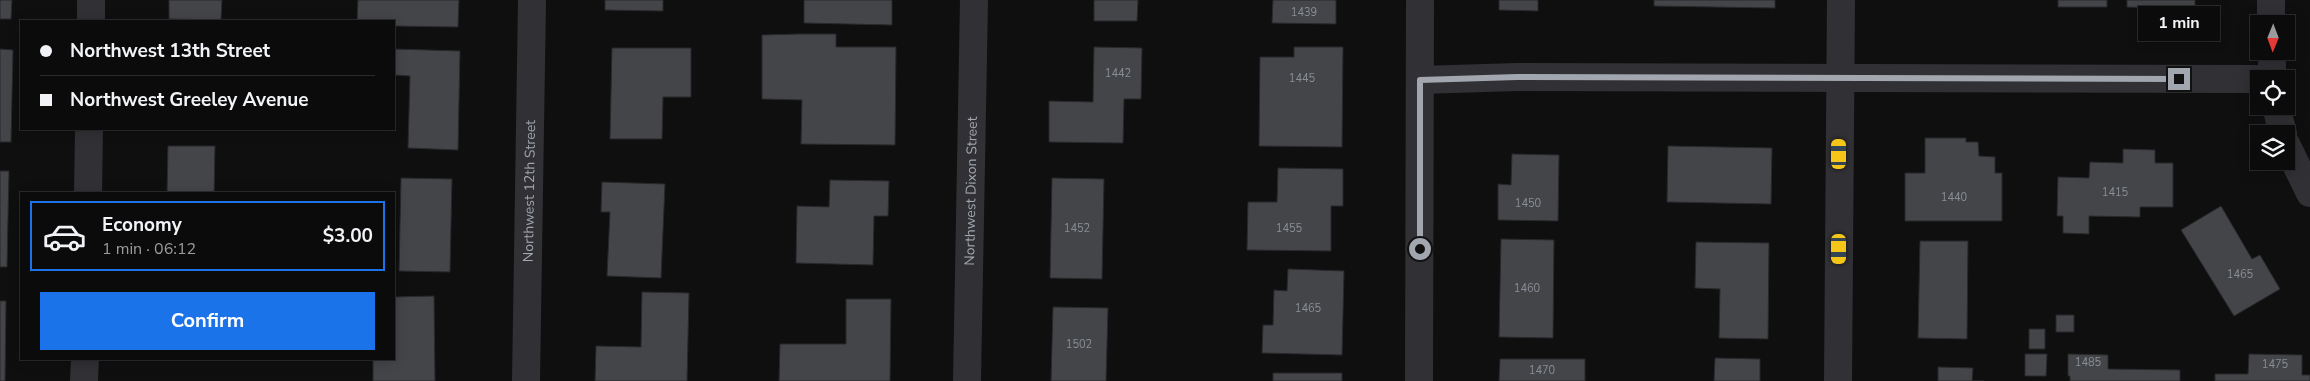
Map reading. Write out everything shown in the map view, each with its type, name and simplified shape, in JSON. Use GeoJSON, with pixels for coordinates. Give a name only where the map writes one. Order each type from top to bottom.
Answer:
{"type":"FeatureCollection","features":[{"type":"Feature","properties":{"kind":"street"},"geometry":{"type":"LineString","coordinates":[[91,0],[91,20]]}},
{"type":"Feature","properties":{"kind":"street","name":"Northwest 12th Street"},"geometry":{"type":"LineString","coordinates":[[526,381],[532,0]]}},
{"type":"Feature","properties":{"kind":"street","name":"Northwest Dixon Street"},"geometry":{"type":"LineString","coordinates":[[967,381],[974,0]]}},
{"type":"Feature","properties":{"kind":"street"},"geometry":{"type":"LineString","coordinates":[[1419,381],[1420,0]]}},
{"type":"Feature","properties":{"kind":"street"},"geometry":{"type":"LineString","coordinates":[[1838,381],[1841,0]]}},
{"type":"Feature","properties":{"kind":"street"},"geometry":{"type":"LineString","coordinates":[[2271,0],[2272,15]]}},
{"type":"Feature","properties":{"kind":"street"},"geometry":{"type":"LineString","coordinates":[[1420,80],[1517,77],[2250,79]]}},
{"type":"Feature","properties":{"kind":"street"},"geometry":{"type":"LineString","coordinates":[[88,192],[89,130]]}},
{"type":"Feature","properties":{"kind":"street"},"geometry":{"type":"LineString","coordinates":[[2295,162],[2310,193]]}},
{"type":"Feature","properties":{"kind":"street"},"geometry":{"type":"LineString","coordinates":[[84,360],[84,381]]}},
{"type":"Feature","properties":{"kind":"building"},"geometry":{"type":"Polygon","coordinates":[[[0,0],[12,0],[11,19],[0,19],[0,0]]]}},
{"type":"Feature","properties":{"kind":"building"},"geometry":{"type":"Polygon","coordinates":[[[169,0],[222,0],[221,20],[169,19],[169,0]]]}},
{"type":"Feature","properties":{"kind":"building"},"geometry":{"type":"Polygon","coordinates":[[[358,0],[459,0],[458,27],[395,26],[395,20],[357,20],[358,0]]]}},
{"type":"Feature","properties":{"kind":"building"},"geometry":{"type":"Polygon","coordinates":[[[605,0],[663,0],[663,11],[605,10],[605,0]]]}},
{"type":"Feature","properties":{"kind":"building"},"geometry":{"type":"Polygon","coordinates":[[[804,0],[892,0],[892,25],[804,23],[804,0]]]}},
{"type":"Feature","properties":{"kind":"building"},"geometry":{"type":"Polygon","coordinates":[[[1094,0],[1138,0],[1137,21],[1094,21],[1094,0]]]}},
{"type":"Feature","properties":{"kind":"building"},"geometry":{"type":"Polygon","coordinates":[[[1273,0],[1336,0],[1336,24],[1272,23],[1273,0]]]}},
{"type":"Feature","properties":{"kind":"building"},"geometry":{"type":"Polygon","coordinates":[[[1499,0],[1538,0],[1538,11],[1499,10],[1499,0]]]}},
{"type":"Feature","properties":{"kind":"building"},"geometry":{"type":"Polygon","coordinates":[[[1654,0],[1775,0],[1775,8],[1654,6],[1654,0]]]}},
{"type":"Feature","properties":{"kind":"building"},"geometry":{"type":"Polygon","coordinates":[[[2058,0],[2107,0],[2107,7],[2058,7],[2058,0]]]}},
{"type":"Feature","properties":{"kind":"building"},"geometry":{"type":"Polygon","coordinates":[[[2127,0],[2195,0],[2195,9],[2127,7],[2127,0]]]}},
{"type":"Feature","properties":{"kind":"building"},"geometry":{"type":"Polygon","coordinates":[[[836,34],[836,47],[896,47],[895,145],[801,144],[802,100],[762,99],[762,35],[836,34]]]}},
{"type":"Feature","properties":{"kind":"building"},"geometry":{"type":"Polygon","coordinates":[[[1094,47],[1142,48],[1141,99],[1124,99],[1123,143],[1049,142],[1049,101],[1093,102],[1094,47]]]}},
{"type":"Feature","properties":{"kind":"building"},"geometry":{"type":"Polygon","coordinates":[[[1294,47],[1343,47],[1342,147],[1259,146],[1260,57],[1294,57],[1294,47]]]}},
{"type":"Feature","properties":{"kind":"building"},"geometry":{"type":"Polygon","coordinates":[[[612,48],[691,48],[691,97],[663,97],[662,139],[610,139],[612,48]]]}},
{"type":"Feature","properties":{"kind":"building"},"geometry":{"type":"Polygon","coordinates":[[[0,49],[13,50],[11,142],[0,142],[0,49]]]}},
{"type":"Feature","properties":{"kind":"building"},"geometry":{"type":"Polygon","coordinates":[[[395,49],[460,51],[458,150],[408,148],[410,76],[395,75],[395,49]]]}},
{"type":"Feature","properties":{"kind":"building"},"geometry":{"type":"Polygon","coordinates":[[[1925,138],[1966,138],[1966,142],[1978,142],[1979,156],[1995,157],[1995,173],[2002,173],[2002,221],[1905,221],[1905,173],[1925,173],[1925,138]]]}},
{"type":"Feature","properties":{"kind":"building"},"geometry":{"type":"Polygon","coordinates":[[[168,146],[215,146],[214,192],[167,192],[168,146]]]}},
{"type":"Feature","properties":{"kind":"building"},"geometry":{"type":"Polygon","coordinates":[[[1668,146],[1772,148],[1771,204],[1667,202],[1668,146]]]}},
{"type":"Feature","properties":{"kind":"building"},"geometry":{"type":"Polygon","coordinates":[[[2123,149],[2155,150],[2155,163],[2173,163],[2173,207],[2140,207],[2140,217],[2089,216],[2089,234],[2063,233],[2063,216],[2057,216],[2058,177],[2089,178],[2090,162],[2123,163],[2123,149]]]}},
{"type":"Feature","properties":{"kind":"building"},"geometry":{"type":"Polygon","coordinates":[[[1512,154],[1559,155],[1558,221],[1498,220],[1498,184],[1511,185],[1512,154]]]}},
{"type":"Feature","properties":{"kind":"building"},"geometry":{"type":"Polygon","coordinates":[[[1278,168],[1343,169],[1343,206],[1331,206],[1331,251],[1247,250],[1248,202],[1277,202],[1278,168]]]}},
{"type":"Feature","properties":{"kind":"building"},"geometry":{"type":"Polygon","coordinates":[[[0,171],[9,171],[7,267],[0,267],[0,171]]]}},
{"type":"Feature","properties":{"kind":"building"},"geometry":{"type":"Polygon","coordinates":[[[401,178],[452,179],[450,272],[399,271],[401,178]]]}},
{"type":"Feature","properties":{"kind":"building"},"geometry":{"type":"Polygon","coordinates":[[[1052,178],[1104,179],[1102,279],[1050,278],[1052,178]]]}},
{"type":"Feature","properties":{"kind":"building"},"geometry":{"type":"Polygon","coordinates":[[[830,180],[889,181],[888,216],[874,216],[873,265],[796,263],[797,206],[829,207],[830,180]]]}},
{"type":"Feature","properties":{"kind":"building"},"geometry":{"type":"Polygon","coordinates":[[[602,182],[665,184],[661,278],[607,276],[610,212],[601,212],[602,182]]]}},
{"type":"Feature","properties":{"kind":"building"},"geometry":{"type":"Polygon","coordinates":[[[2221,206],[2252,259],[2260,255],[2280,289],[2234,316],[2181,230],[2221,206]]]}},
{"type":"Feature","properties":{"kind":"building"},"geometry":{"type":"Polygon","coordinates":[[[1501,239],[1554,240],[1553,338],[1499,337],[1501,239]]]}},
{"type":"Feature","properties":{"kind":"building"},"geometry":{"type":"Polygon","coordinates":[[[1920,241],[1968,241],[1967,339],[1918,338],[1920,241]]]}},
{"type":"Feature","properties":{"kind":"building"},"geometry":{"type":"Polygon","coordinates":[[[1696,242],[1769,243],[1768,339],[1719,338],[1720,289],[1695,288],[1696,242]]]}},
{"type":"Feature","properties":{"kind":"building"},"geometry":{"type":"Polygon","coordinates":[[[1288,269],[1344,271],[1342,355],[1262,353],[1263,325],[1273,325],[1274,290],[1287,291],[1288,269]]]}},
{"type":"Feature","properties":{"kind":"building"},"geometry":{"type":"Polygon","coordinates":[[[642,292],[689,293],[687,381],[595,381],[596,346],[641,347],[642,292]]]}},
{"type":"Feature","properties":{"kind":"building"},"geometry":{"type":"Polygon","coordinates":[[[434,296],[435,381],[373,381],[373,360],[395,360],[395,297],[434,296]]]}},
{"type":"Feature","properties":{"kind":"building"},"geometry":{"type":"Polygon","coordinates":[[[846,299],[891,299],[890,381],[779,381],[780,344],[846,344],[846,299]]]}},
{"type":"Feature","properties":{"kind":"building"},"geometry":{"type":"Polygon","coordinates":[[[0,301],[6,301],[5,381],[0,381],[0,301]]]}},
{"type":"Feature","properties":{"kind":"building"},"geometry":{"type":"Polygon","coordinates":[[[1053,307],[1108,308],[1106,381],[1051,381],[1053,307]]]}},
{"type":"Feature","properties":{"kind":"building"},"geometry":{"type":"Polygon","coordinates":[[[2056,315],[2074,315],[2074,332],[2056,332],[2056,315]]]}},
{"type":"Feature","properties":{"kind":"building"},"geometry":{"type":"Polygon","coordinates":[[[2029,329],[2045,329],[2045,349],[2029,349],[2029,329]]]}},
{"type":"Feature","properties":{"kind":"building"},"geometry":{"type":"Polygon","coordinates":[[[2025,354],[2047,354],[2046,376],[2025,376],[2025,354]]]}},
{"type":"Feature","properties":{"kind":"building"},"geometry":{"type":"Polygon","coordinates":[[[2068,354],[2108,355],[2108,369],[2180,370],[2180,381],[2070,381],[2070,376],[2068,376],[2068,354]]]}},
{"type":"Feature","properties":{"kind":"building"},"geometry":{"type":"Polygon","coordinates":[[[2249,354],[2302,355],[2302,375],[2310,375],[2310,381],[2215,381],[2215,374],[2248,374],[2249,354]]]}},
{"type":"Feature","properties":{"kind":"building"},"geometry":{"type":"Polygon","coordinates":[[[1715,358],[1760,359],[1760,381],[1714,381],[1715,358]]]}},
{"type":"Feature","properties":{"kind":"building"},"geometry":{"type":"Polygon","coordinates":[[[1500,359],[1585,359],[1585,381],[1499,381],[1500,359]]]}},
{"type":"Feature","properties":{"kind":"building"},"geometry":{"type":"Polygon","coordinates":[[[1938,367],[1973,368],[1972,381],[1938,381],[1938,367]]]}},
{"type":"Feature","properties":{"kind":"building"},"geometry":{"type":"Polygon","coordinates":[[[1273,373],[1342,373],[1342,381],[1273,381],[1273,373]]]}},
{"type":"Feature","properties":{"kind":"route"},"geometry":{"type":"LineString","coordinates":[[1420,249],[1420,80],[1517,77],[2179,79]]}}]}
